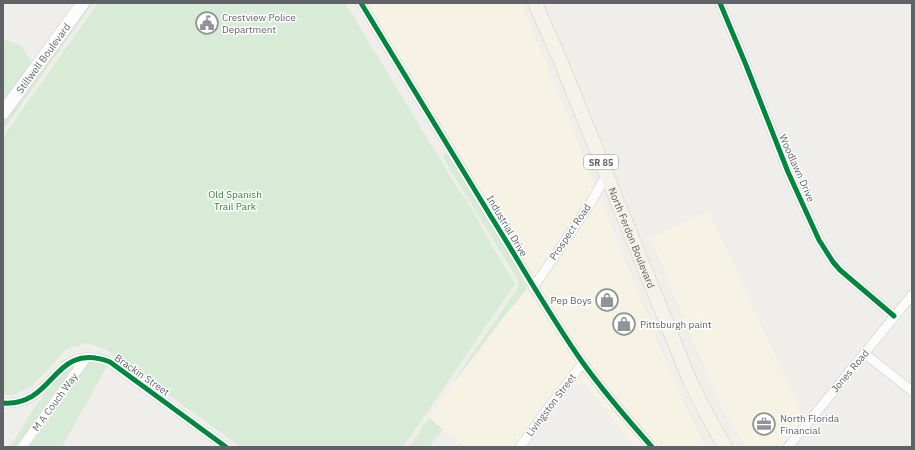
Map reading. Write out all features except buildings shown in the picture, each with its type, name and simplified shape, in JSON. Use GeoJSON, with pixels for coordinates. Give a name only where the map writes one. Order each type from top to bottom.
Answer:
{"type":"FeatureCollection","features":[{"type":"Feature","properties":{"kind":"main road","name":"North Ferdon Boulevard"},"geometry":{"type":"LineString","coordinates":[[535,3],[561,62],[690,381],[725,447]]}},
{"type":"Feature","properties":{"kind":"street","name":"Stillwell Boulevard"},"geometry":{"type":"LineString","coordinates":[[3,113],[83,3]]}},
{"type":"Feature","properties":{"kind":"street","name":"Industrial Drive"},"geometry":{"type":"LineString","coordinates":[[361,3],[506,240],[533,288],[583,363],[611,400],[652,447]]}},
{"type":"Feature","properties":{"kind":"street","name":"Woodlawn Drive"},"geometry":{"type":"LineString","coordinates":[[720,3],[749,72],[782,159],[818,240],[840,270],[894,316]]}},
{"type":"Feature","properties":{"kind":"street","name":"Prospect Road"},"geometry":{"type":"LineString","coordinates":[[533,288],[590,204],[606,176]]}},
{"type":"Feature","properties":{"kind":"street","name":"Jones Road"},"geometry":{"type":"LineString","coordinates":[[788,447],[912,295]]}},
{"type":"Feature","properties":{"kind":"street"},"geometry":{"type":"LineString","coordinates":[[865,354],[912,391]]}},
{"type":"Feature","properties":{"kind":"street","name":"Brackin Street"},"geometry":{"type":"LineString","coordinates":[[3,403],[9,404],[24,401],[37,395],[67,364],[73,360],[87,357],[100,359],[110,362],[226,447]]}},
{"type":"Feature","properties":{"kind":"street","name":"M A Couch Way"},"geometry":{"type":"LineString","coordinates":[[22,447],[87,357]]}},
{"type":"Feature","properties":{"kind":"street","name":"Livingston Street"},"geometry":{"type":"LineString","coordinates":[[520,447],[548,407],[583,363]]}},
{"type":"Feature","properties":{"kind":"shaded area"},"geometry":{"type":"Polygon","coordinates":[[[367,3],[521,3],[595,186],[534,277],[367,3]]]}},
{"type":"Feature","properties":{"kind":"shaded area"},"geometry":{"type":"Polygon","coordinates":[[[599,197],[663,355],[688,413],[706,447],[658,447],[589,364],[590,363],[539,288],[599,197]]]}},
{"type":"Feature","properties":{"kind":"shaded area"},"geometry":{"type":"Polygon","coordinates":[[[709,211],[799,408],[801,423],[781,447],[745,447],[723,408],[694,343],[651,238],[709,211]]]}},
{"type":"Feature","properties":{"kind":"shaded area"},"geometry":{"type":"Polygon","coordinates":[[[527,289],[578,363],[544,404],[514,447],[466,447],[429,418],[443,397],[506,314],[527,289]]]}},
{"type":"Feature","properties":{"kind":"shaded area"},"geometry":{"type":"Polygon","coordinates":[[[584,371],[646,447],[635,447],[585,384],[574,384],[584,371]]]}},
{"type":"Feature","properties":{"kind":"green space"},"geometry":{"type":"Polygon","coordinates":[[[89,3],[93,3],[3,130],[3,122],[89,3]]]}},
{"type":"Feature","properties":{"kind":"green space","name":"Old Spanish Trail Park"},"geometry":{"type":"Polygon","coordinates":[[[98,3],[345,3],[458,189],[473,210],[484,232],[515,284],[403,447],[241,447],[105,349],[87,343],[66,349],[45,373],[30,387],[13,395],[3,395],[3,137],[98,3]]]}},
{"type":"Feature","properties":{"kind":"green space"},"geometry":{"type":"Polygon","coordinates":[[[3,39],[22,46],[32,64],[3,105],[3,39]]]}},
{"type":"Feature","properties":{"kind":"green space"},"geometry":{"type":"Polygon","coordinates":[[[448,153],[502,242],[527,287],[527,289],[455,381],[519,286],[519,282],[442,156],[448,153]]]}},
{"type":"Feature","properties":{"kind":"green space"},"geometry":{"type":"Polygon","coordinates":[[[90,361],[107,366],[62,447],[29,447],[90,361]]]}},
{"type":"Feature","properties":{"kind":"green space"},"geometry":{"type":"Polygon","coordinates":[[[75,365],[16,447],[10,447],[31,413],[47,391],[65,372],[75,365]]]}},
{"type":"Feature","properties":{"kind":"green space"},"geometry":{"type":"Polygon","coordinates":[[[429,418],[443,429],[429,447],[409,447],[429,418]]]}},
{"type":"Feature","properties":{"kind":"cycle path"},"geometry":{"type":"LineString","coordinates":[[361,3],[558,327],[599,385],[652,447]]}},
{"type":"Feature","properties":{"kind":"cycle path"},"geometry":{"type":"LineString","coordinates":[[720,3],[788,172],[819,240],[840,270],[894,316]]}},
{"type":"Feature","properties":{"kind":"cycle path"},"geometry":{"type":"LineString","coordinates":[[3,403],[20,401],[34,395],[65,366],[76,360],[91,358],[110,362],[226,447]]}},
{"type":"Feature","properties":{"kind":"place","name":"Crestview Police Department"},"geometry":{"type":"Point","coordinates":[207,23]}},
{"type":"Feature","properties":{"kind":"place","name":"Pep Boys"},"geometry":{"type":"Point","coordinates":[607,300]}},
{"type":"Feature","properties":{"kind":"place","name":"Pittsburgh paint"},"geometry":{"type":"Point","coordinates":[624,324]}},
{"type":"Feature","properties":{"kind":"place","name":"North Florida Financial"},"geometry":{"type":"Point","coordinates":[764,424]}}]}
